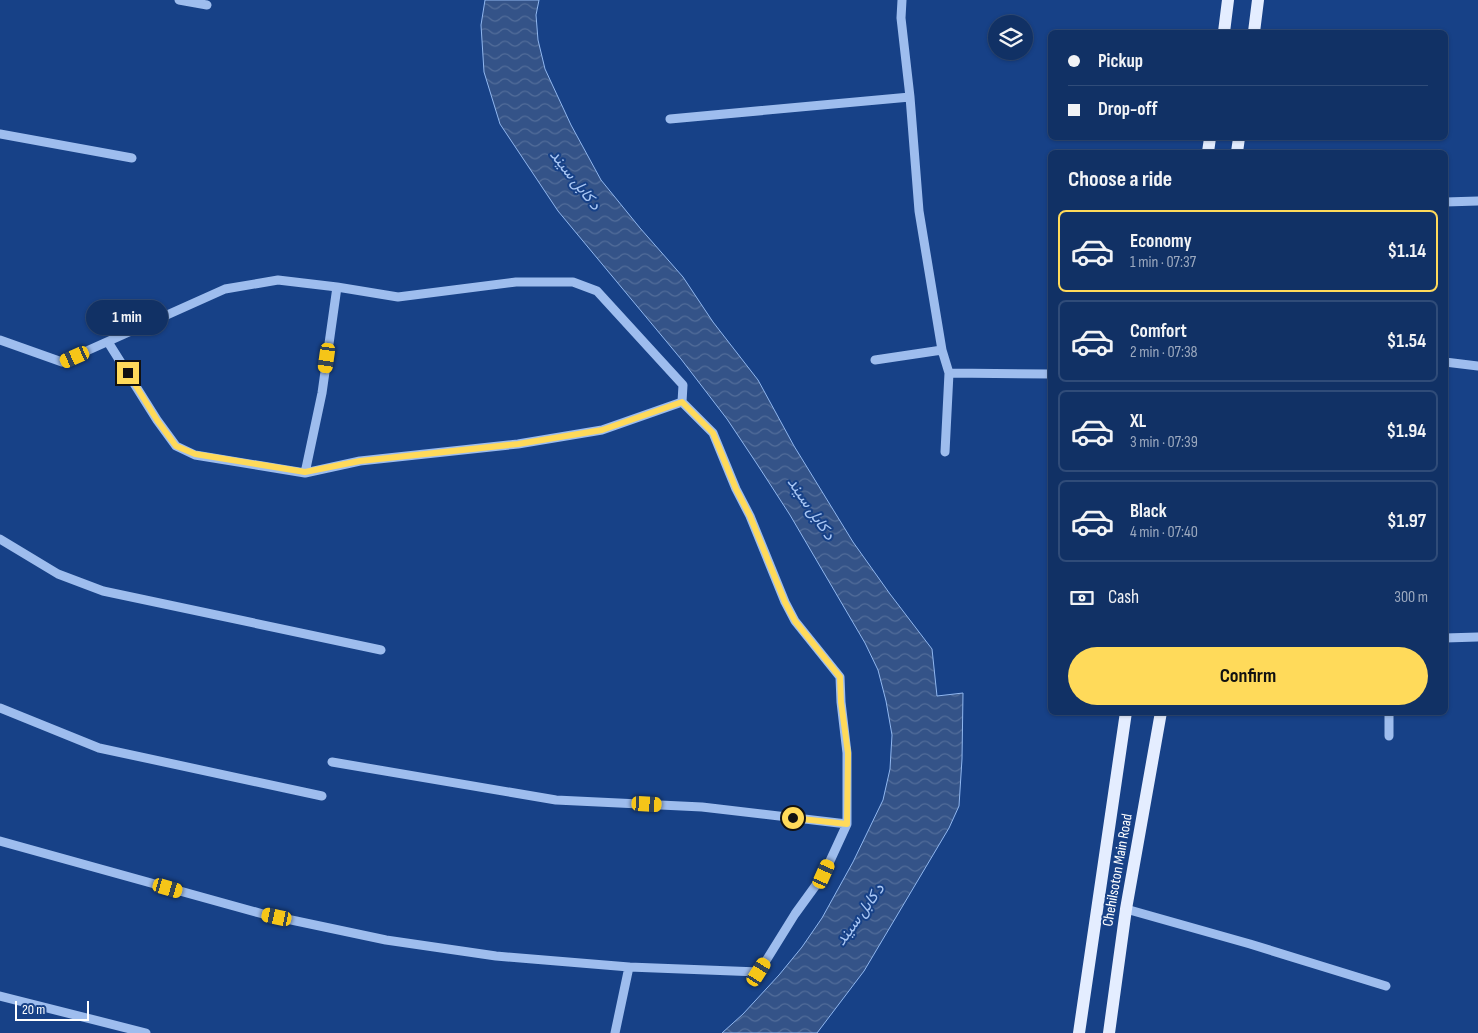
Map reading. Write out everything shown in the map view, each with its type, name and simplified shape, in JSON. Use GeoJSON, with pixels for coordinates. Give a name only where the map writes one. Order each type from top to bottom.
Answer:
{"type":"FeatureCollection","features":[{"type":"Feature","properties":{"kind":"main road"},"geometry":{"type":"LineString","coordinates":[[1224,30],[1228,0]]}},
{"type":"Feature","properties":{"kind":"main road"},"geometry":{"type":"LineString","coordinates":[[1254,30],[1258,0]]}},
{"type":"Feature","properties":{"kind":"main road","name":"Chehilsoton Main Road"},"geometry":{"type":"LineString","coordinates":[[1079,1033],[1126,715]]}},
{"type":"Feature","properties":{"kind":"main road","name":"Chehilsoton Main Road"},"geometry":{"type":"LineString","coordinates":[[1109,1033],[1126,908],[1161,715]]}},
{"type":"Feature","properties":{"kind":"street"},"geometry":{"type":"LineString","coordinates":[[180,0],[207,5]]}},
{"type":"Feature","properties":{"kind":"street"},"geometry":{"type":"LineString","coordinates":[[902,0],[901,18],[910,97],[919,211],[942,350],[949,373],[945,452]]}},
{"type":"Feature","properties":{"kind":"street"},"geometry":{"type":"LineString","coordinates":[[670,119],[910,97]]}},
{"type":"Feature","properties":{"kind":"street"},"geometry":{"type":"LineString","coordinates":[[0,134],[132,158]]}},
{"type":"Feature","properties":{"kind":"street"},"geometry":{"type":"LineString","coordinates":[[1448,202],[1478,201]]}},
{"type":"Feature","properties":{"kind":"street"},"geometry":{"type":"LineString","coordinates":[[0,340],[62,362],[225,289],[278,280],[398,297],[516,282],[573,282],[597,292],[683,385],[682,402],[713,433],[736,489],[750,516],[785,602],[795,621],[840,677],[841,702],[848,753],[847,824],[824,874],[795,914],[759,972],[629,967],[496,956],[386,940],[263,914],[0,841]]}},
{"type":"Feature","properties":{"kind":"street"},"geometry":{"type":"LineString","coordinates":[[305,472],[322,394],[337,287]]}},
{"type":"Feature","properties":{"kind":"street"},"geometry":{"type":"LineString","coordinates":[[108,342],[157,420],[176,446],[195,454],[305,472],[360,461],[518,444],[602,430],[682,402]]}},
{"type":"Feature","properties":{"kind":"street"},"geometry":{"type":"LineString","coordinates":[[875,360],[942,350]]}},
{"type":"Feature","properties":{"kind":"street"},"geometry":{"type":"LineString","coordinates":[[1448,362],[1478,366]]}},
{"type":"Feature","properties":{"kind":"street"},"geometry":{"type":"LineString","coordinates":[[949,373],[1048,374]]}},
{"type":"Feature","properties":{"kind":"street"},"geometry":{"type":"LineString","coordinates":[[0,540],[58,574],[103,590],[381,650]]}},
{"type":"Feature","properties":{"kind":"street"},"geometry":{"type":"LineString","coordinates":[[1448,638],[1478,637]]}},
{"type":"Feature","properties":{"kind":"street"},"geometry":{"type":"LineString","coordinates":[[0,708],[99,748],[322,796]]}},
{"type":"Feature","properties":{"kind":"street"},"geometry":{"type":"LineString","coordinates":[[1389,715],[1389,736]]}},
{"type":"Feature","properties":{"kind":"street"},"geometry":{"type":"LineString","coordinates":[[332,762],[556,800],[702,807],[847,824]]}},
{"type":"Feature","properties":{"kind":"street"},"geometry":{"type":"LineString","coordinates":[[1126,908],[1386,986]]}},
{"type":"Feature","properties":{"kind":"street"},"geometry":{"type":"LineString","coordinates":[[615,1033],[629,967]]}},
{"type":"Feature","properties":{"kind":"street"},"geometry":{"type":"LineString","coordinates":[[0,996],[146,1033]]}},
{"type":"Feature","properties":{"kind":"water","name":"د کابل سيند"},"geometry":{"type":"Polygon","coordinates":[[[485,0],[539,0],[536,15],[538,40],[545,69],[571,125],[601,180],[683,277],[713,322],[758,380],[794,446],[853,542],[932,649],[937,696],[963,693],[959,806],[949,828],[864,971],[817,1033],[722,1033],[743,1014],[802,947],[822,918],[853,862],[883,800],[890,769],[892,735],[878,670],[865,643],[790,515],[727,419],[681,359],[558,211],[500,124],[484,72],[481,25],[485,0]]]}},
{"type":"Feature","properties":{"kind":"route"},"geometry":{"type":"LineString","coordinates":[[128,373],[157,420],[176,446],[195,454],[234,462],[305,472],[360,461],[518,444],[602,430],[682,402],[713,433],[736,489],[750,516],[785,602],[795,621],[840,677],[841,702],[848,753],[847,824],[793,818]]}}]}
